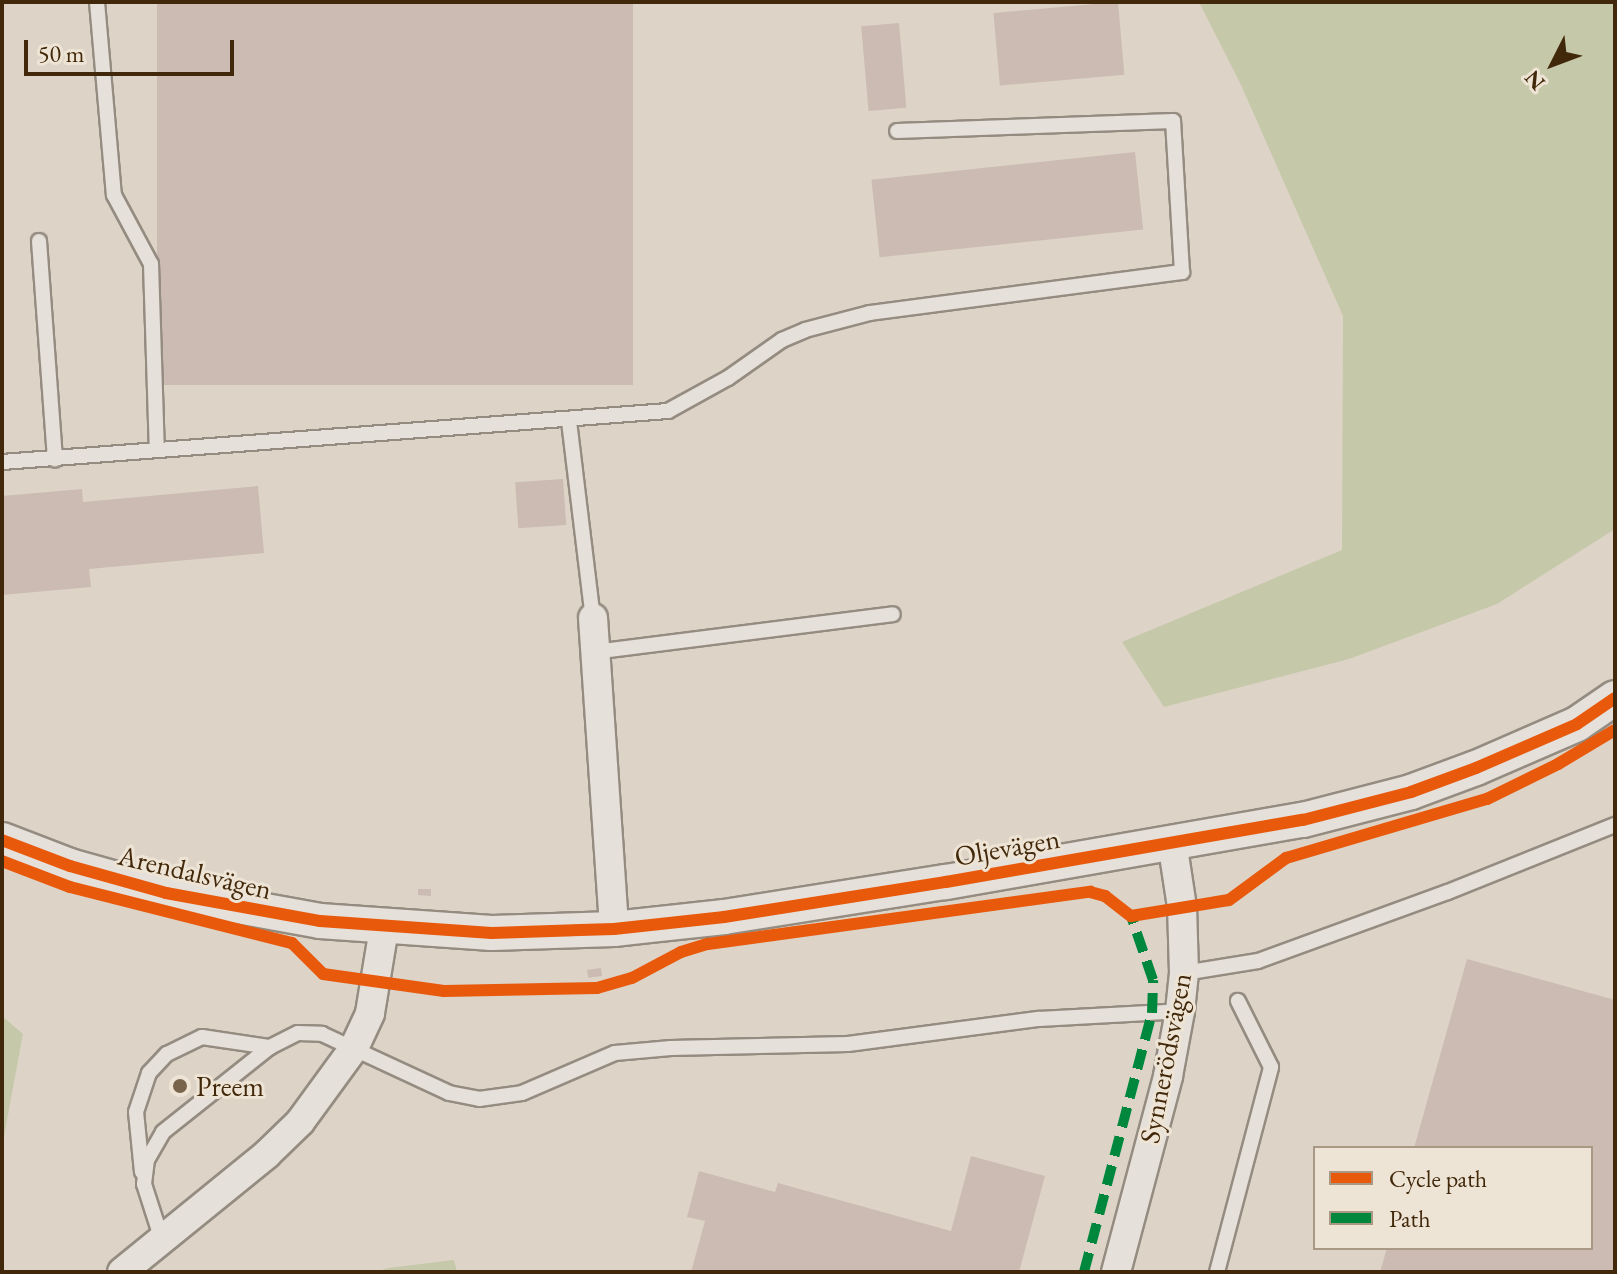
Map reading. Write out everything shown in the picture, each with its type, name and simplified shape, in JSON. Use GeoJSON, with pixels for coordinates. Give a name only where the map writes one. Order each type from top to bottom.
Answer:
{"type":"FeatureCollection","features":[{"type":"Feature","properties":{"kind":"street"},"geometry":{"type":"LineString","coordinates":[[593,618],[614,929]]}},
{"type":"Feature","properties":{"kind":"street","name":"Oljevägen"},"geometry":{"type":"LineString","coordinates":[[384,928],[492,933],[614,929],[724,917],[1303,820],[1411,792],[1577,724],[1615,698]]}},
{"type":"Feature","properties":{"kind":"street","name":"Arendalsvägen"},"geometry":{"type":"LineString","coordinates":[[2,840],[70,866],[166,893],[262,913],[384,928]]}},
{"type":"Feature","properties":{"kind":"street","name":"Synnerödsvägen"},"geometry":{"type":"LineString","coordinates":[[1116,1272],[1168,1076],[1180,1011],[1184,973],[1182,907],[1172,842]]}},
{"type":"Feature","properties":{"kind":"street"},"geometry":{"type":"LineString","coordinates":[[122,1272],[267,1154],[300,1122],[354,1048],[370,1013],[384,928]]}},
{"type":"Feature","properties":{"kind":"lane"},"geometry":{"type":"LineString","coordinates":[[97,2],[114,195],[151,264],[157,450]]}},
{"type":"Feature","properties":{"kind":"lane"},"geometry":{"type":"LineString","coordinates":[[2,462],[569,421],[668,411],[728,378],[782,340],[870,313],[1182,272],[1173,121],[897,131]]}},
{"type":"Feature","properties":{"kind":"lane"},"geometry":{"type":"LineString","coordinates":[[39,241],[55,459]]}},
{"type":"Feature","properties":{"kind":"lane"},"geometry":{"type":"LineString","coordinates":[[569,421],[593,618]]}},
{"type":"Feature","properties":{"kind":"lane"},"geometry":{"type":"LineString","coordinates":[[594,652],[893,614]]}},
{"type":"Feature","properties":{"kind":"lane"},"geometry":{"type":"LineString","coordinates":[[1184,973],[1258,961],[1448,892],[1615,825]]}},
{"type":"Feature","properties":{"kind":"lane"},"geometry":{"type":"LineString","coordinates":[[1217,1272],[1271,1067],[1238,1001]]}},
{"type":"Feature","properties":{"kind":"lane"},"geometry":{"type":"LineString","coordinates":[[144,1184],[147,1160],[163,1132],[270,1047],[298,1033],[322,1034],[449,1093],[479,1099],[522,1093],[615,1053],[671,1048],[848,1044],[1039,1019],[1180,1011]]}},
{"type":"Feature","properties":{"kind":"lane"},"geometry":{"type":"LineString","coordinates":[[162,1240],[144,1184],[136,1112],[149,1073],[167,1054],[202,1037],[270,1047]]}},
{"type":"Feature","properties":{"kind":"green space"},"geometry":{"type":"Polygon","coordinates":[[[1199,2],[1615,2],[1615,529],[1497,604],[1349,659],[1164,707],[1122,642],[1342,550],[1343,316],[1241,85],[1199,2]]]}},
{"type":"Feature","properties":{"kind":"green space"},"geometry":{"type":"Polygon","coordinates":[[[2,1016],[23,1034],[2,1147],[2,1016]]]}},
{"type":"Feature","properties":{"kind":"green space"},"geometry":{"type":"Polygon","coordinates":[[[454,1260],[457,1272],[376,1272],[388,1268],[454,1260]]]}},
{"type":"Feature","properties":{"kind":"building"},"geometry":{"type":"Polygon","coordinates":[[[157,2],[633,2],[633,385],[157,385],[157,2]]]}},
{"type":"Feature","properties":{"kind":"building"},"geometry":{"type":"Polygon","coordinates":[[[1118,2],[1124,75],[1000,86],[993,13],[1118,2]]]}},
{"type":"Feature","properties":{"kind":"building"},"geometry":{"type":"Polygon","coordinates":[[[899,23],[906,108],[869,111],[861,26],[899,23]]]}},
{"type":"Feature","properties":{"kind":"building"},"geometry":{"type":"Polygon","coordinates":[[[1135,152],[1143,230],[880,257],[871,180],[1135,152]]]}},
{"type":"Feature","properties":{"kind":"building"},"geometry":{"type":"Polygon","coordinates":[[[563,479],[566,525],[518,528],[515,482],[563,479]]]}},
{"type":"Feature","properties":{"kind":"building"},"geometry":{"type":"Polygon","coordinates":[[[258,486],[264,553],[89,569],[91,587],[2,595],[2,496],[82,489],[83,502],[258,486]]]}},
{"type":"Feature","properties":{"kind":"building"},"geometry":{"type":"Polygon","coordinates":[[[418,889],[431,889],[431,896],[418,895],[418,889]]]}},
{"type":"Feature","properties":{"kind":"building"},"geometry":{"type":"Polygon","coordinates":[[[1467,959],[1615,1000],[1615,1272],[1380,1272],[1386,1250],[1593,1250],[1593,1146],[1415,1146],[1467,959]]]}},
{"type":"Feature","properties":{"kind":"building"},"geometry":{"type":"Polygon","coordinates":[[[601,968],[602,976],[588,978],[587,970],[601,968]]]}},
{"type":"Feature","properties":{"kind":"building"},"geometry":{"type":"Polygon","coordinates":[[[971,1156],[1045,1176],[1019,1272],[691,1272],[705,1221],[687,1217],[699,1171],[775,1192],[778,1183],[951,1231],[971,1156]]]}},
{"type":"Feature","properties":{"kind":"marked path"},"geometry":{"type":"LineString","coordinates":[[1084,1272],[1152,1013],[1153,980],[1131,916]]}},
{"type":"Feature","properties":{"kind":"cycle path"},"geometry":{"type":"LineString","coordinates":[[2,840],[70,866],[166,893],[320,921],[492,933],[614,929],[724,917],[946,882],[1303,820],[1411,792],[1476,768],[1577,724],[1615,698]]}},
{"type":"Feature","properties":{"kind":"cycle path"},"geometry":{"type":"LineString","coordinates":[[2,861],[70,887],[292,943],[323,974],[444,991],[597,988],[632,978],[681,952],[708,944],[1090,892],[1105,896],[1131,916],[1229,900],[1286,858],[1487,799],[1558,764],[1615,730]]}},
{"type":"Feature","properties":{"kind":"place","name":"Preem"},"geometry":{"type":"Point","coordinates":[180,1086]}}]}
